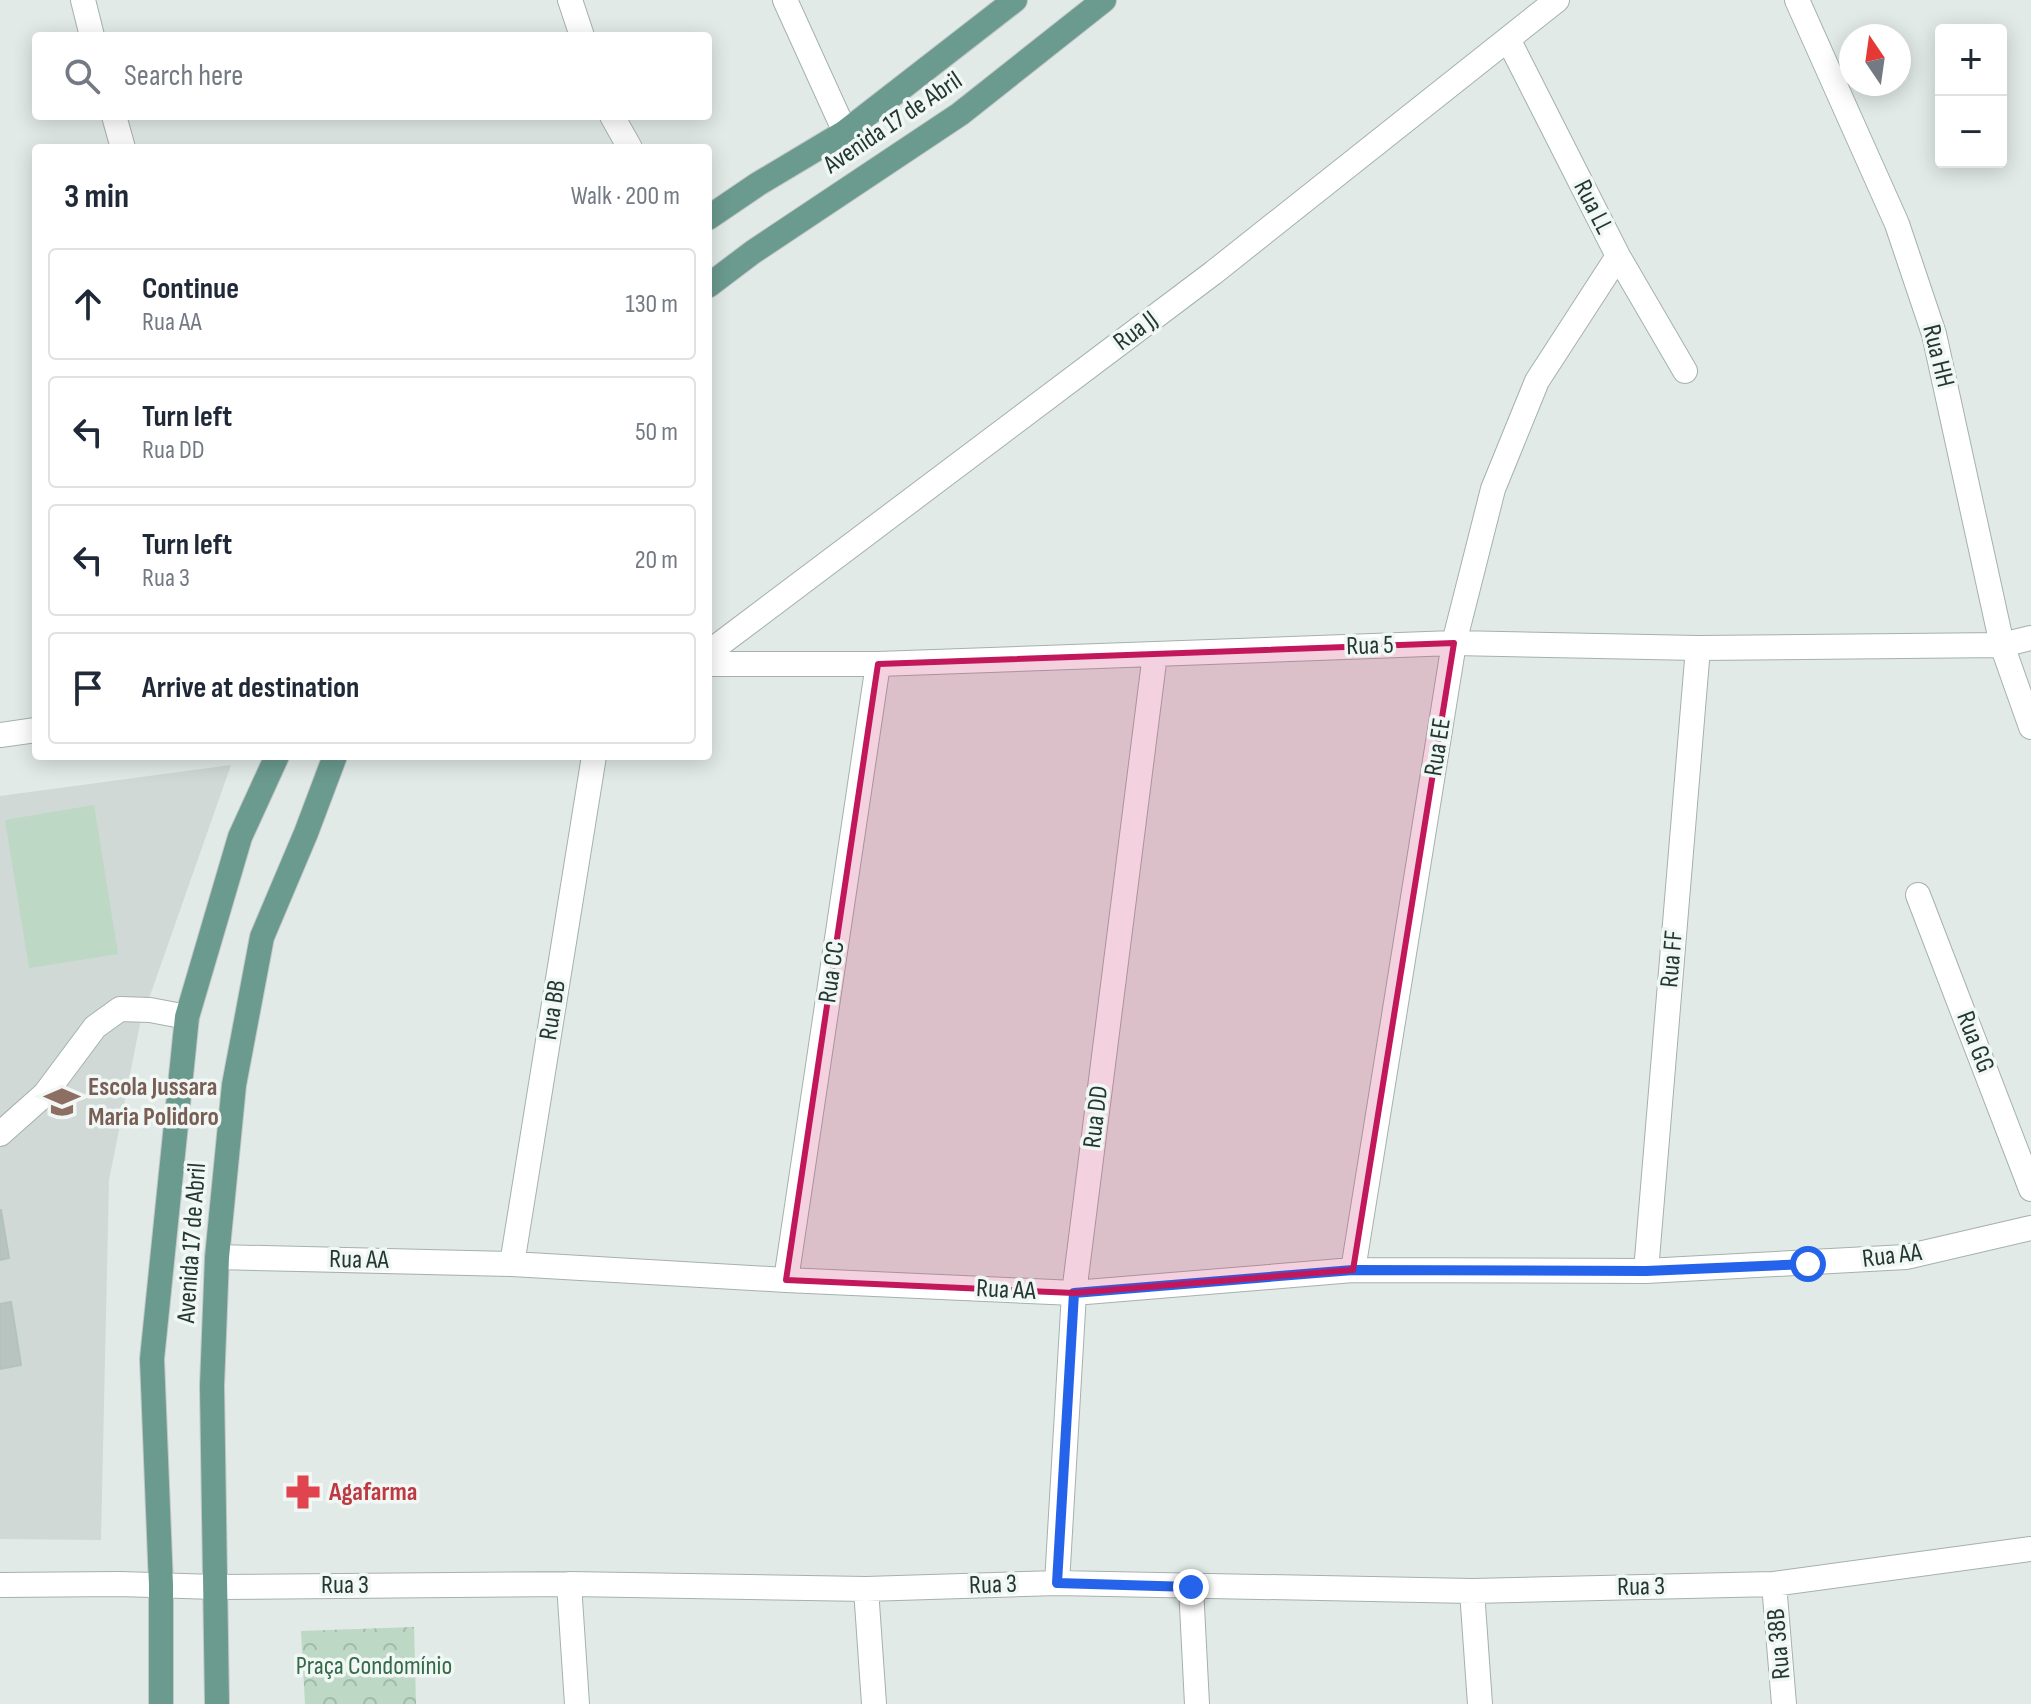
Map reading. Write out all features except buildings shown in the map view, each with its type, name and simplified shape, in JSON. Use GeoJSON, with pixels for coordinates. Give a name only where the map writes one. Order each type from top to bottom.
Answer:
{"type":"FeatureCollection","features":[{"type":"Feature","properties":{"kind":"main road","name":"Avenida 17 de Abril"},"geometry":{"type":"LineString","coordinates":[[712,215],[845,132],[1015,0]]}},
{"type":"Feature","properties":{"kind":"main road","name":"Avenida 17 de Abril"},"geometry":{"type":"LineString","coordinates":[[712,283],[753,252],[960,114],[1104,0]]}},
{"type":"Feature","properties":{"kind":"main road","name":"Avenida 17 de Abril"},"geometry":{"type":"LineString","coordinates":[[161,1704],[161,1585],[152,1359],[187,1017],[240,837],[275,760]]}},
{"type":"Feature","properties":{"kind":"main road","name":"Avenida 17 de Abril"},"geometry":{"type":"LineString","coordinates":[[217,1704],[212,1386],[217,1257],[234,1085],[262,937],[333,760]]}},
{"type":"Feature","properties":{"kind":"street"},"geometry":{"type":"LineString","coordinates":[[83,0],[91,32]]}},
{"type":"Feature","properties":{"kind":"street"},"geometry":{"type":"LineString","coordinates":[[570,0],[581,32]]}},
{"type":"Feature","properties":{"kind":"street"},"geometry":{"type":"LineString","coordinates":[[785,0],[845,132]]}},
{"type":"Feature","properties":{"kind":"street","name":"Rua JJ"},"geometry":{"type":"LineString","coordinates":[[712,650],[1213,273],[1557,0]]}},
{"type":"Feature","properties":{"kind":"street","name":"Rua HH"},"geometry":{"type":"LineString","coordinates":[[1797,0],[1897,224],[1934,334],[2002,645],[2031,727]]}},
{"type":"Feature","properties":{"kind":"street","name":"Rua LL"},"geometry":{"type":"LineString","coordinates":[[1508,39],[1618,256],[1685,371]]}},
{"type":"Feature","properties":{"kind":"street"},"geometry":{"type":"LineString","coordinates":[[115,120],[122,144]]}},
{"type":"Feature","properties":{"kind":"street"},"geometry":{"type":"LineString","coordinates":[[614,120],[628,144]]}},
{"type":"Feature","properties":{"kind":"street","name":"Rua EE"},"geometry":{"type":"LineString","coordinates":[[1353,1270],[1454,643],[1493,489],[1537,381],[1618,256]]}},
{"type":"Feature","properties":{"kind":"street","name":"Rua 5"},"geometry":{"type":"LineString","coordinates":[[712,664],[878,664],[1454,643],[1698,648],[2002,645],[2031,638]]}},
{"type":"Feature","properties":{"kind":"street","name":"Rua FF"},"geometry":{"type":"LineString","coordinates":[[1646,1271],[1698,648]]}},
{"type":"Feature","properties":{"kind":"street","name":"Rua DD"},"geometry":{"type":"LineString","coordinates":[[1057,1583],[1074,1293],[1155,654]]}},
{"type":"Feature","properties":{"kind":"street","name":"Rua CC"},"geometry":{"type":"LineString","coordinates":[[786,1280],[878,664]]}},
{"type":"Feature","properties":{"kind":"street"},"geometry":{"type":"LineString","coordinates":[[0,735],[32,731]]}},
{"type":"Feature","properties":{"kind":"street","name":"Rua BB"},"geometry":{"type":"LineString","coordinates":[[512,1264],[593,760]]}},
{"type":"Feature","properties":{"kind":"street","name":"Rua GG"},"geometry":{"type":"LineString","coordinates":[[1918,895],[2031,1189]]}},
{"type":"Feature","properties":{"kind":"street"},"geometry":{"type":"LineString","coordinates":[[0,1134],[45,1094],[95,1027],[120,1009],[150,1010],[187,1017]]}},
{"type":"Feature","properties":{"kind":"street","name":"Rua AA"},"geometry":{"type":"LineString","coordinates":[[217,1257],[512,1264],[1074,1293],[1353,1270],[1646,1271],[1906,1257],[2031,1228]]}},
{"type":"Feature","properties":{"kind":"street","name":"Rua 3"},"geometry":{"type":"LineString","coordinates":[[0,1585],[569,1584],[866,1589],[1057,1583],[1472,1591],[1774,1584],[2031,1549]]}},
{"type":"Feature","properties":{"kind":"street"},"geometry":{"type":"LineString","coordinates":[[569,1584],[577,1704]]}},
{"type":"Feature","properties":{"kind":"street","name":"Rua 38B"},"geometry":{"type":"LineString","coordinates":[[1774,1584],[1784,1704]]}},
{"type":"Feature","properties":{"kind":"street"},"geometry":{"type":"LineString","coordinates":[[1191,1587],[1197,1704]]}},
{"type":"Feature","properties":{"kind":"street"},"geometry":{"type":"LineString","coordinates":[[866,1589],[874,1704]]}},
{"type":"Feature","properties":{"kind":"street"},"geometry":{"type":"LineString","coordinates":[[1472,1591],[1480,1704]]}},
{"type":"Feature","properties":{"kind":"highlighted area"},"geometry":{"type":"Polygon","coordinates":[[[1454,643],[1353,1270],[1074,1293],[786,1280],[878,664],[1454,643]]]}},
{"type":"Feature","properties":{"kind":"shaded area","name":"Escola Jussara Maria Polidoro"},"geometry":{"type":"Polygon","coordinates":[[[231,765],[140,1024],[109,1180],[101,1540],[0,1539],[0,796],[231,765]]]}},
{"type":"Feature","properties":{"kind":"green space"},"geometry":{"type":"Polygon","coordinates":[[[94,805],[118,954],[29,968],[5,820],[94,805]]]}},
{"type":"Feature","properties":{"kind":"green space","name":"Praça Condomínio"},"geometry":{"type":"Polygon","coordinates":[[[414,1627],[416,1704],[305,1704],[301,1631],[414,1627]]]}},
{"type":"Feature","properties":{"kind":"place","name":"Escola Jussara Maria Polidoro"},"geometry":{"type":"Point","coordinates":[62,1102]}},
{"type":"Feature","properties":{"kind":"place","name":"Agafarma"},"geometry":{"type":"Point","coordinates":[303,1492]}},
{"type":"Feature","properties":{"kind":"route"},"geometry":{"type":"LineString","coordinates":[[1191,1587],[1057,1583],[1074,1293],[1353,1270],[1646,1271],[1808,1264]]}}]}
